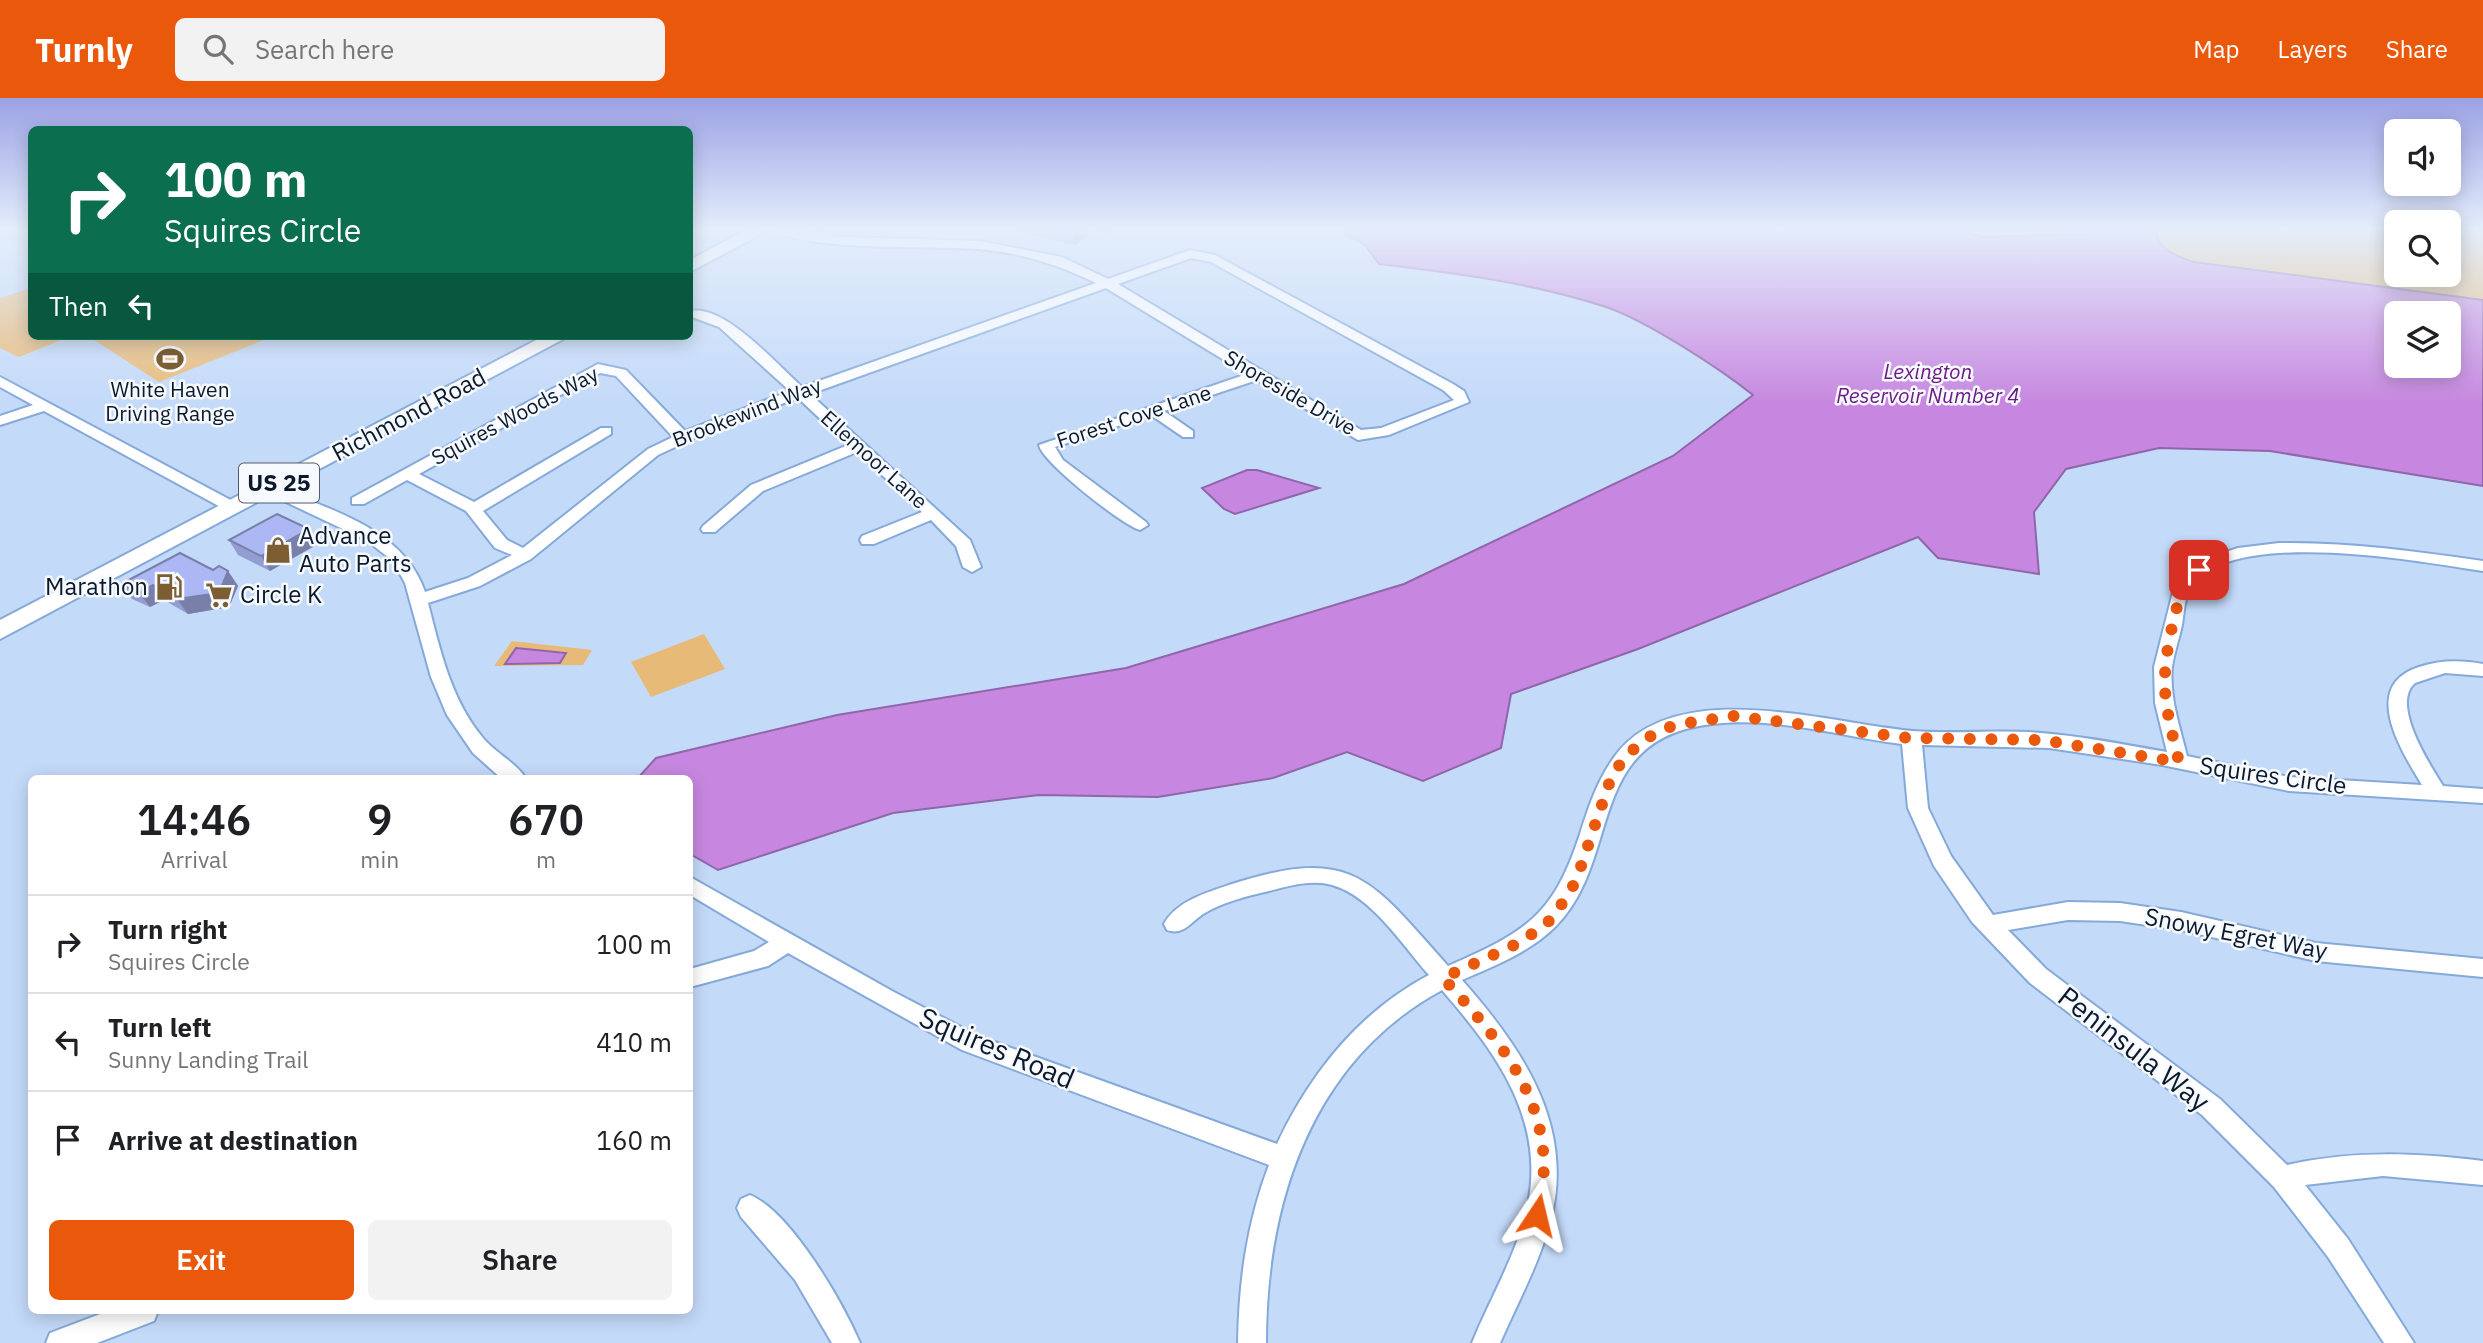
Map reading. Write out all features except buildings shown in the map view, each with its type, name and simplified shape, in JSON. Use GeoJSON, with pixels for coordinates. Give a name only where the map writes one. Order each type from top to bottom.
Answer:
{"type":"FeatureCollection","features":[{"type":"Feature","properties":{"kind":"highway","name":"Richmond Road"},"geometry":{"type":"LineString","coordinates":[[0,631],[531,340]]}},
{"type":"Feature","properties":{"kind":"highway","name":"Richmond Road"},"geometry":{"type":"LineString","coordinates":[[261,486],[551,340]]}},
{"type":"Feature","properties":{"kind":"highway","name":"Richmond Road"},"geometry":{"type":"LineString","coordinates":[[0,617],[226,505]]}},
{"type":"Feature","properties":{"kind":"street","name":"Brookewind Way"},"geometry":{"type":"LineString","coordinates":[[419,600],[474,582],[525,555],[644,458],[681,436],[1093,288]]}},
{"type":"Feature","properties":{"kind":"street","name":"Shoreside Drive"},"geometry":{"type":"LineString","coordinates":[[1115,288],[1362,436],[1384,432],[1462,402],[1459,394],[1448,387],[1267,288]]}},
{"type":"Feature","properties":{"kind":"street","name":"Ellemoor Lane"},"geometry":{"type":"LineString","coordinates":[[697,314],[724,324],[933,513],[964,544],[972,567]]}},
{"type":"Feature","properties":{"kind":"street","name":"Squires Woods Way"},"geometry":{"type":"LineString","coordinates":[[358,501],[598,368],[621,373],[681,436]]}},
{"type":"Feature","properties":{"kind":"street","name":"Forest Cove Lane"},"geometry":{"type":"LineString","coordinates":[[1140,525],[1058,463],[1048,452],[1047,445],[1258,375]]}},
{"type":"Feature","properties":{"kind":"street"},"geometry":{"type":"LineString","coordinates":[[0,381],[226,505]]}},
{"type":"Feature","properties":{"kind":"street"},"geometry":{"type":"LineString","coordinates":[[0,421],[44,405]]}},
{"type":"Feature","properties":{"kind":"street"},"geometry":{"type":"LineString","coordinates":[[1153,410],[1188,434]]}},
{"type":"Feature","properties":{"kind":"street"},"geometry":{"type":"LineString","coordinates":[[474,509],[606,431]]}},
{"type":"Feature","properties":{"kind":"street"},"geometry":{"type":"LineString","coordinates":[[709,529],[757,488],[858,446]]}},
{"type":"Feature","properties":{"kind":"street","name":"Squires Woods Way"},"geometry":{"type":"LineString","coordinates":[[408,474],[474,509],[501,544],[525,555]]}},
{"type":"Feature","properties":{"kind":"street"},"geometry":{"type":"LineString","coordinates":[[261,486],[393,551],[408,571],[419,600],[452,710],[470,737],[512,775]]}},
{"type":"Feature","properties":{"kind":"street"},"geometry":{"type":"LineString","coordinates":[[867,540],[933,513]]}},
{"type":"Feature","properties":{"kind":"street"},"geometry":{"type":"LineString","coordinates":[[2179,762],[2163,690],[2163,667],[2180,593],[2184,583],[2199,570],[2218,558],[2248,550],[2284,547],[2393,552],[2483,566]]}},
{"type":"Feature","properties":{"kind":"street"},"geometry":{"type":"LineString","coordinates":[[2437,793],[2409,746],[2398,699],[2399,688],[2411,676],[2430,669],[2453,667],[2483,670]]}},
{"type":"Feature","properties":{"kind":"street","name":"Squires Circle"},"geometry":{"type":"LineString","coordinates":[[1443,978],[1521,942],[1553,918],[1576,881],[1611,778],[1624,758],[1645,739],[1674,725],[1734,716],[1910,738],[2042,740],[2304,786],[2483,796]]}},
{"type":"Feature","properties":{"kind":"street","name":"Peninsula Way"},"geometry":{"type":"LineString","coordinates":[[1910,738],[1918,808],[1928,835],[1942,860],[1989,925],[2038,976],[2211,1107],[2283,1178],[2338,1248],[2400,1343]]}},
{"type":"Feature","properties":{"kind":"street"},"geometry":{"type":"LineString","coordinates":[[1175,924],[1213,900],[1296,877],[1324,875],[1366,892],[1477,1014],[1512,1062],[1530,1094],[1540,1126],[1545,1161],[1542,1196],[1532,1234],[1486,1343]]}},
{"type":"Feature","properties":{"kind":"street","name":"Squires Road"},"geometry":{"type":"LineString","coordinates":[[693,887],[884,998],[970,1043],[1283,1158]]}},
{"type":"Feature","properties":{"kind":"street","name":"Snowy Egret Way"},"geometry":{"type":"LineString","coordinates":[[1989,925],[2068,911],[2120,912],[2181,921],[2316,952],[2483,968]]}},
{"type":"Feature","properties":{"kind":"street"},"geometry":{"type":"LineString","coordinates":[[693,977],[760,959],[788,941]]}},
{"type":"Feature","properties":{"kind":"street"},"geometry":{"type":"LineString","coordinates":[[1252,1343],[1252,1279],[1259,1238],[1283,1158],[1313,1099],[1356,1044],[1390,1012],[1443,978]]}},
{"type":"Feature","properties":{"kind":"street"},"geometry":{"type":"LineString","coordinates":[[2283,1178],[2361,1163],[2416,1164],[2483,1173]]}},
{"type":"Feature","properties":{"kind":"street"},"geometry":{"type":"LineString","coordinates":[[750,1208],[804,1268],[830,1308],[846,1343]]}},
{"type":"Feature","properties":{"kind":"street"},"geometry":{"type":"LineString","coordinates":[[60,1343],[136,1314]]}},
{"type":"Feature","properties":{"kind":"shaded area"},"geometry":{"type":"Polygon","coordinates":[[[2392,288],[2483,288],[2483,300],[2392,288]]]}},
{"type":"Feature","properties":{"kind":"shaded area","name":"White Haven Driving Range"},"geometry":{"type":"Polygon","coordinates":[[[28,289],[28,340],[61,340],[19,357],[0,348],[0,298],[28,289]]]}},
{"type":"Feature","properties":{"kind":"shaded area","name":"White Haven Driving Range"},"geometry":{"type":"Polygon","coordinates":[[[94,340],[264,340],[159,382],[94,340]]]}},
{"type":"Feature","properties":{"kind":"shaded area"},"geometry":{"type":"Polygon","coordinates":[[[704,634],[725,669],[651,697],[631,662],[704,634]]]}},
{"type":"Feature","properties":{"kind":"shaded area"},"geometry":{"type":"Polygon","coordinates":[[[512,641],[592,650],[583,665],[494,666],[512,641]]]}},
{"type":"Feature","properties":{"kind":"water","name":"Lexington Reservoir Number 4"},"geometry":{"type":"Polygon","coordinates":[[[1536,288],[2392,288],[2483,300],[2483,486],[2270,451],[2159,448],[2066,469],[2034,512],[2039,574],[1938,558],[1918,537],[1638,649],[1511,694],[1501,748],[1423,781],[1347,752],[1273,778],[1158,797],[1039,795],[893,813],[718,870],[693,856],[693,775],[641,775],[656,758],[837,715],[1126,668],[1404,584],[1673,456],[1753,395],[1682,346],[1641,323],[1606,307],[1536,288]]]}},
{"type":"Feature","properties":{"kind":"water"},"geometry":{"type":"Polygon","coordinates":[[[1247,470],[1257,470],[1319,488],[1235,514],[1224,509],[1202,488],[1247,470]]]}},
{"type":"Feature","properties":{"kind":"water"},"geometry":{"type":"Polygon","coordinates":[[[516,648],[566,653],[560,663],[505,664],[516,648]]]}},
{"type":"Feature","properties":{"kind":"place","name":"White Haven Driving Range"},"geometry":{"type":"Point","coordinates":[170,359]}},
{"type":"Feature","properties":{"kind":"place","name":"Advance Auto Parts"},"geometry":{"type":"Point","coordinates":[278,550]}},
{"type":"Feature","properties":{"kind":"place","name":"Marathon"},"geometry":{"type":"Point","coordinates":[169,587]}},
{"type":"Feature","properties":{"kind":"place","name":"Circle K"},"geometry":{"type":"Point","coordinates":[219,595]}},
{"type":"Feature","properties":{"kind":"route"},"geometry":{"type":"LineString","coordinates":[[1537,1215],[1542,1196],[1545,1161],[1540,1126],[1530,1094],[1512,1062],[1477,1014],[1443,978],[1521,942],[1553,918],[1576,881],[1611,778],[1624,758],[1645,739],[1674,725],[1699,719],[1734,716],[1784,720],[1910,738],[2042,740],[2179,762],[2163,690],[2163,667],[2184,583],[2199,570]]}}]}
